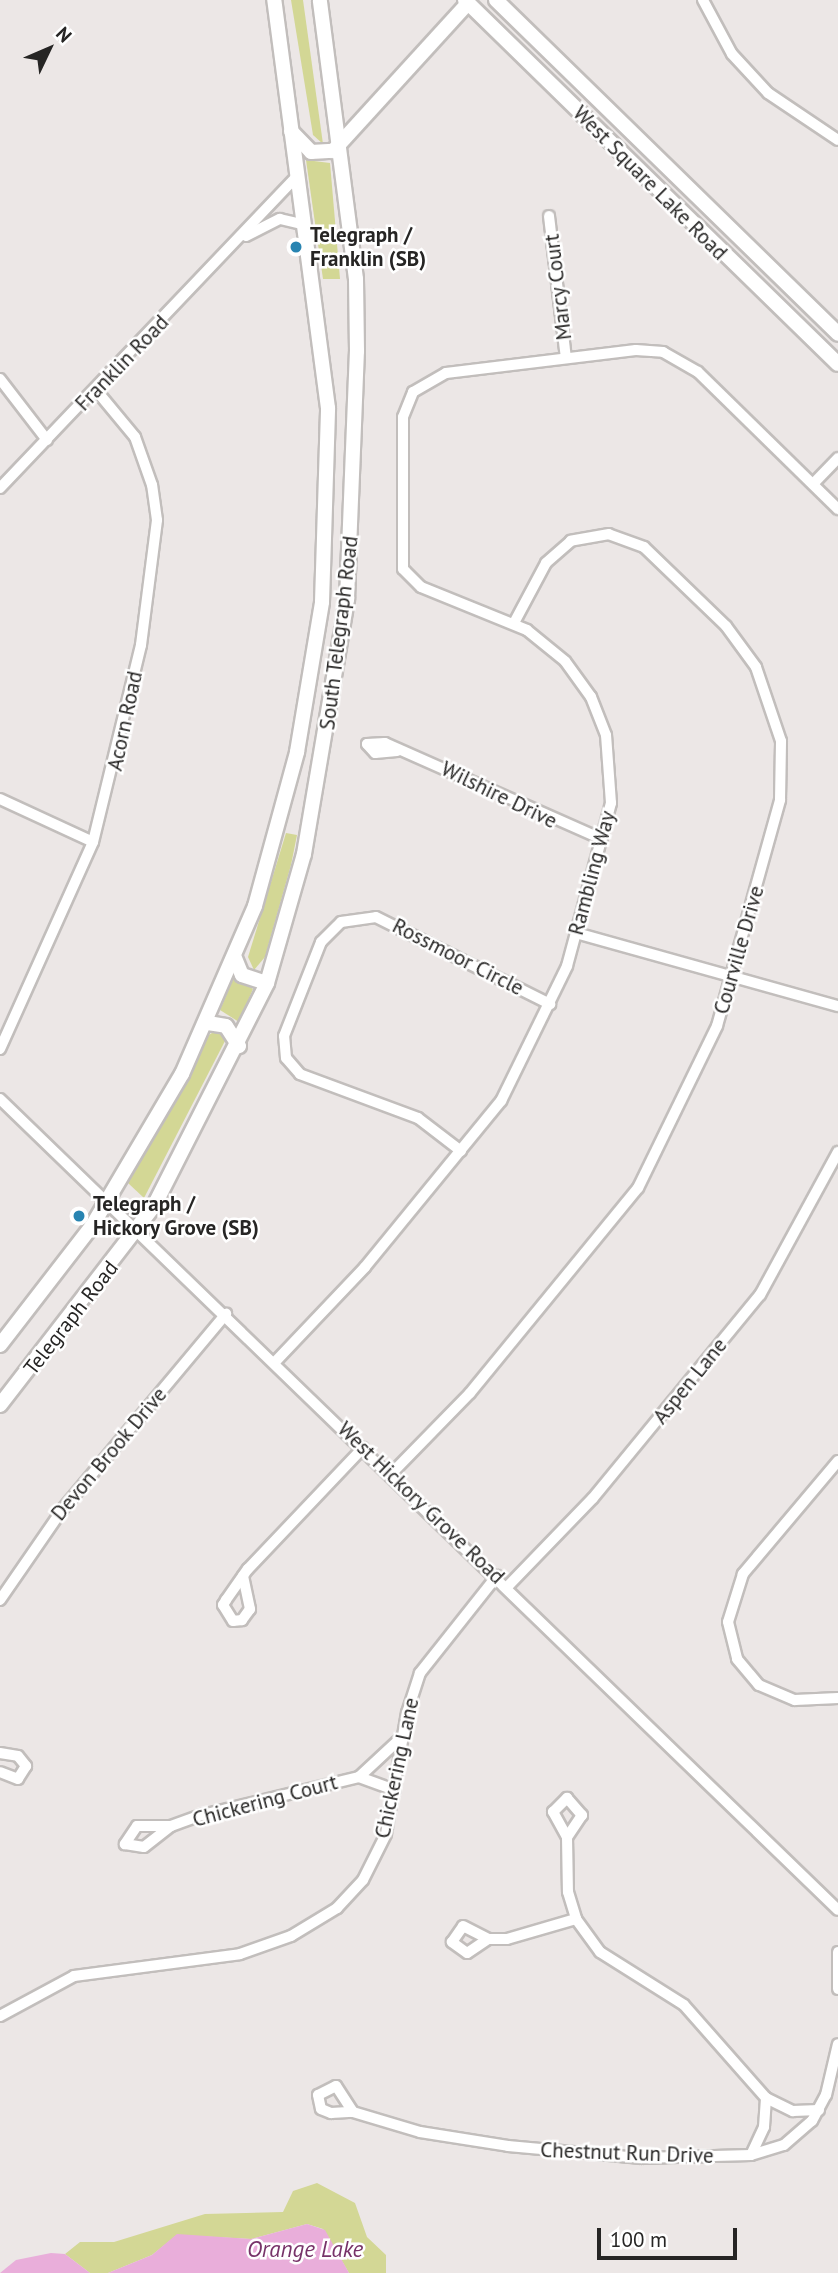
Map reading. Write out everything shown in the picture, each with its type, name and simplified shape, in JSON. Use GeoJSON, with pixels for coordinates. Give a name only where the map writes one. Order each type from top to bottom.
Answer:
{"type":"FeatureCollection","features":[{"type":"Feature","properties":{"kind":"highway","name":"South Telegraph Road"},"geometry":{"type":"LineString","coordinates":[[108,1201],[208,1023],[235,958],[287,799],[322,602],[328,408],[274,0]]}},
{"type":"Feature","properties":{"kind":"highway","name":"South Telegraph Road"},"geometry":{"type":"LineString","coordinates":[[138,1230],[239,1046],[267,984],[304,854],[347,599],[356,296],[340,146],[320,0]]}},
{"type":"Feature","properties":{"kind":"highway","name":"West Square Lake Road"},"geometry":{"type":"LineString","coordinates":[[496,0],[838,334]]}},
{"type":"Feature","properties":{"kind":"highway"},"geometry":{"type":"LineString","coordinates":[[291,131],[318,156],[340,146],[468,1]]}},
{"type":"Feature","properties":{"kind":"highway","name":"West Square Lake Road"},"geometry":{"type":"LineString","coordinates":[[468,1],[836,357]]}},
{"type":"Feature","properties":{"kind":"highway"},"geometry":{"type":"LineString","coordinates":[[235,958],[248,980],[267,984]]}},
{"type":"Feature","properties":{"kind":"highway"},"geometry":{"type":"LineString","coordinates":[[208,1023],[226,1026],[239,1046]]}},
{"type":"Feature","properties":{"kind":"highway","name":"Telegraph Road"},"geometry":{"type":"LineString","coordinates":[[0,1345],[108,1201]]}},
{"type":"Feature","properties":{"kind":"highway","name":"Telegraph Road"},"geometry":{"type":"LineString","coordinates":[[0,1405],[138,1230]]}},
{"type":"Feature","properties":{"kind":"street"},"geometry":{"type":"LineString","coordinates":[[703,0],[747,73],[778,103],[838,140]]}},
{"type":"Feature","properties":{"kind":"street","name":"Franklin Road"},"geometry":{"type":"LineString","coordinates":[[0,488],[244,237],[297,176]]}},
{"type":"Feature","properties":{"kind":"street","name":"Marcy Court"},"geometry":{"type":"LineString","coordinates":[[549,216],[566,358]]}},
{"type":"Feature","properties":{"kind":"street","name":"Franklin Road"},"geometry":{"type":"LineString","coordinates":[[244,237],[280,219],[305,225]]}},
{"type":"Feature","properties":{"kind":"street","name":"Rambling Way"},"geometry":{"type":"LineString","coordinates":[[275,1362],[348,1286],[501,1101],[550,1004],[576,933],[602,839],[612,777],[601,719],[565,661],[514,623],[422,587],[403,569],[403,417],[413,392],[437,375],[646,349],[677,358],[813,484]]}},
{"type":"Feature","properties":{"kind":"street"},"geometry":{"type":"LineString","coordinates":[[0,379],[47,440]]}},
{"type":"Feature","properties":{"kind":"street","name":"Acorn Road"},"geometry":{"type":"LineString","coordinates":[[0,1049],[93,842],[141,645],[157,520],[135,438],[96,390]]}},
{"type":"Feature","properties":{"kind":"street"},"geometry":{"type":"LineString","coordinates":[[838,458],[813,484],[838,509]]}},
{"type":"Feature","properties":{"kind":"street","name":"Courville Drive"},"geometry":{"type":"LineString","coordinates":[[391,1474],[492,1367],[638,1188],[706,1055],[732,976],[782,780],[774,709],[747,653],[651,552],[609,534],[580,537],[553,554],[514,623]]}},
{"type":"Feature","properties":{"kind":"street","name":"Wilshire Drive"},"geometry":{"type":"LineString","coordinates":[[397,751],[602,839]]}},
{"type":"Feature","properties":{"kind":"street"},"geometry":{"type":"LineString","coordinates":[[0,799],[93,842]]}},
{"type":"Feature","properties":{"kind":"street","name":"Rossmoor Circle"},"geometry":{"type":"LineString","coordinates":[[461,1150],[418,1118],[300,1074],[286,1058],[284,1036],[321,942],[341,922],[376,918],[550,1004]]}},
{"type":"Feature","properties":{"kind":"street"},"geometry":{"type":"LineString","coordinates":[[576,933],[838,1006]]}},
{"type":"Feature","properties":{"kind":"street","name":"West Hickory Grove Road"},"geometry":{"type":"LineString","coordinates":[[0,1099],[508,1586],[838,1910]]}},
{"type":"Feature","properties":{"kind":"street","name":"Aspen Lane"},"geometry":{"type":"LineString","coordinates":[[508,1586],[593,1498],[760,1295],[838,1152]]}},
{"type":"Feature","properties":{"kind":"street","name":"Devon Brook Drive"},"geometry":{"type":"LineString","coordinates":[[0,1600],[49,1526],[226,1314]]}},
{"type":"Feature","properties":{"kind":"street"},"geometry":{"type":"LineString","coordinates":[[243,1576],[291,1518],[363,1448]]}},
{"type":"Feature","properties":{"kind":"street"},"geometry":{"type":"LineString","coordinates":[[838,1461],[743,1574],[728,1622],[737,1659],[759,1685],[795,1700],[838,1698]]}},
{"type":"Feature","properties":{"kind":"street","name":"Chickering Lane"},"geometry":{"type":"LineString","coordinates":[[0,2016],[85,1973],[224,1958],[307,1928],[363,1880],[386,1834],[403,1736],[425,1663],[497,1576]]}},
{"type":"Feature","properties":{"kind":"street","name":"Chickering Court"},"geometry":{"type":"LineString","coordinates":[[171,1826],[238,1803],[359,1777],[403,1736]]}},
{"type":"Feature","properties":{"kind":"street"},"geometry":{"type":"LineString","coordinates":[[0,1753],[18,1756],[26,1766],[18,1779],[0,1772]]}},
{"type":"Feature","properties":{"kind":"street","name":"Chickering Court"},"geometry":{"type":"LineString","coordinates":[[359,1777],[395,1790]]}},
{"type":"Feature","properties":{"kind":"street"},"geometry":{"type":"LineString","coordinates":[[567,1837],[566,1877],[576,1919],[608,1960],[694,2014],[766,2098],[793,2111],[819,2110]]}},
{"type":"Feature","properties":{"kind":"street"},"geometry":{"type":"LineString","coordinates":[[488,1939],[526,1936],[576,1919]]}},
{"type":"Feature","properties":{"kind":"street"},"geometry":{"type":"LineString","coordinates":[[838,1952],[838,1989]]}},
{"type":"Feature","properties":{"kind":"street","name":"Chestnut Run Drive"},"geometry":{"type":"LineString","coordinates":[[353,2112],[420,2132],[557,2153],[751,2155],[784,2145],[819,2110],[838,2044]]}},
{"type":"Feature","properties":{"kind":"street"},"geometry":{"type":"LineString","coordinates":[[751,2155],[764,2127],[766,2098]]}},
{"type":"Feature","properties":{"kind":"green space"},"geometry":{"type":"Polygon","coordinates":[[[291,0],[303,0],[323,144],[313,135],[291,0]]]}},
{"type":"Feature","properties":{"kind":"green space"},"geometry":{"type":"Polygon","coordinates":[[[306,160],[330,163],[340,279],[323,279],[306,160]]]}},
{"type":"Feature","properties":{"kind":"green space"},"geometry":{"type":"Polygon","coordinates":[[[286,833],[297,835],[291,865],[265,957],[254,970],[248,957],[286,833]]]}},
{"type":"Feature","properties":{"kind":"green space"},"geometry":{"type":"Polygon","coordinates":[[[234,977],[253,989],[239,1022],[220,1010],[234,977]]]}},
{"type":"Feature","properties":{"kind":"green space"},"geometry":{"type":"Polygon","coordinates":[[[219,1028],[225,1041],[144,1198],[128,1183],[209,1035],[219,1028]]]}},
{"type":"Feature","properties":{"kind":"green space"},"geometry":{"type":"Polygon","coordinates":[[[317,2183],[355,2203],[367,2237],[386,2255],[386,2273],[349,2273],[323,2229],[307,2224],[251,2239],[177,2235],[152,2255],[108,2273],[90,2273],[65,2254],[80,2242],[114,2242],[205,2214],[283,2212],[293,2191],[317,2183]]]}},
{"type":"Feature","properties":{"kind":"water","name":"Orange Lake"},"geometry":{"type":"Polygon","coordinates":[[[307,2224],[325,2230],[349,2273],[108,2273],[152,2255],[177,2234],[251,2239],[307,2224]]]}},
{"type":"Feature","properties":{"kind":"water"},"geometry":{"type":"Polygon","coordinates":[[[51,2253],[65,2254],[90,2273],[0,2273],[16,2260],[51,2253]]]}},
{"type":"Feature","properties":{"kind":"place","name":"Telegraph / Franklin (SB)"},"geometry":{"type":"Point","coordinates":[296,247]}},
{"type":"Feature","properties":{"kind":"place","name":"Telegraph / Hickory Grove (SB)"},"geometry":{"type":"Point","coordinates":[79,1216]}}]}
